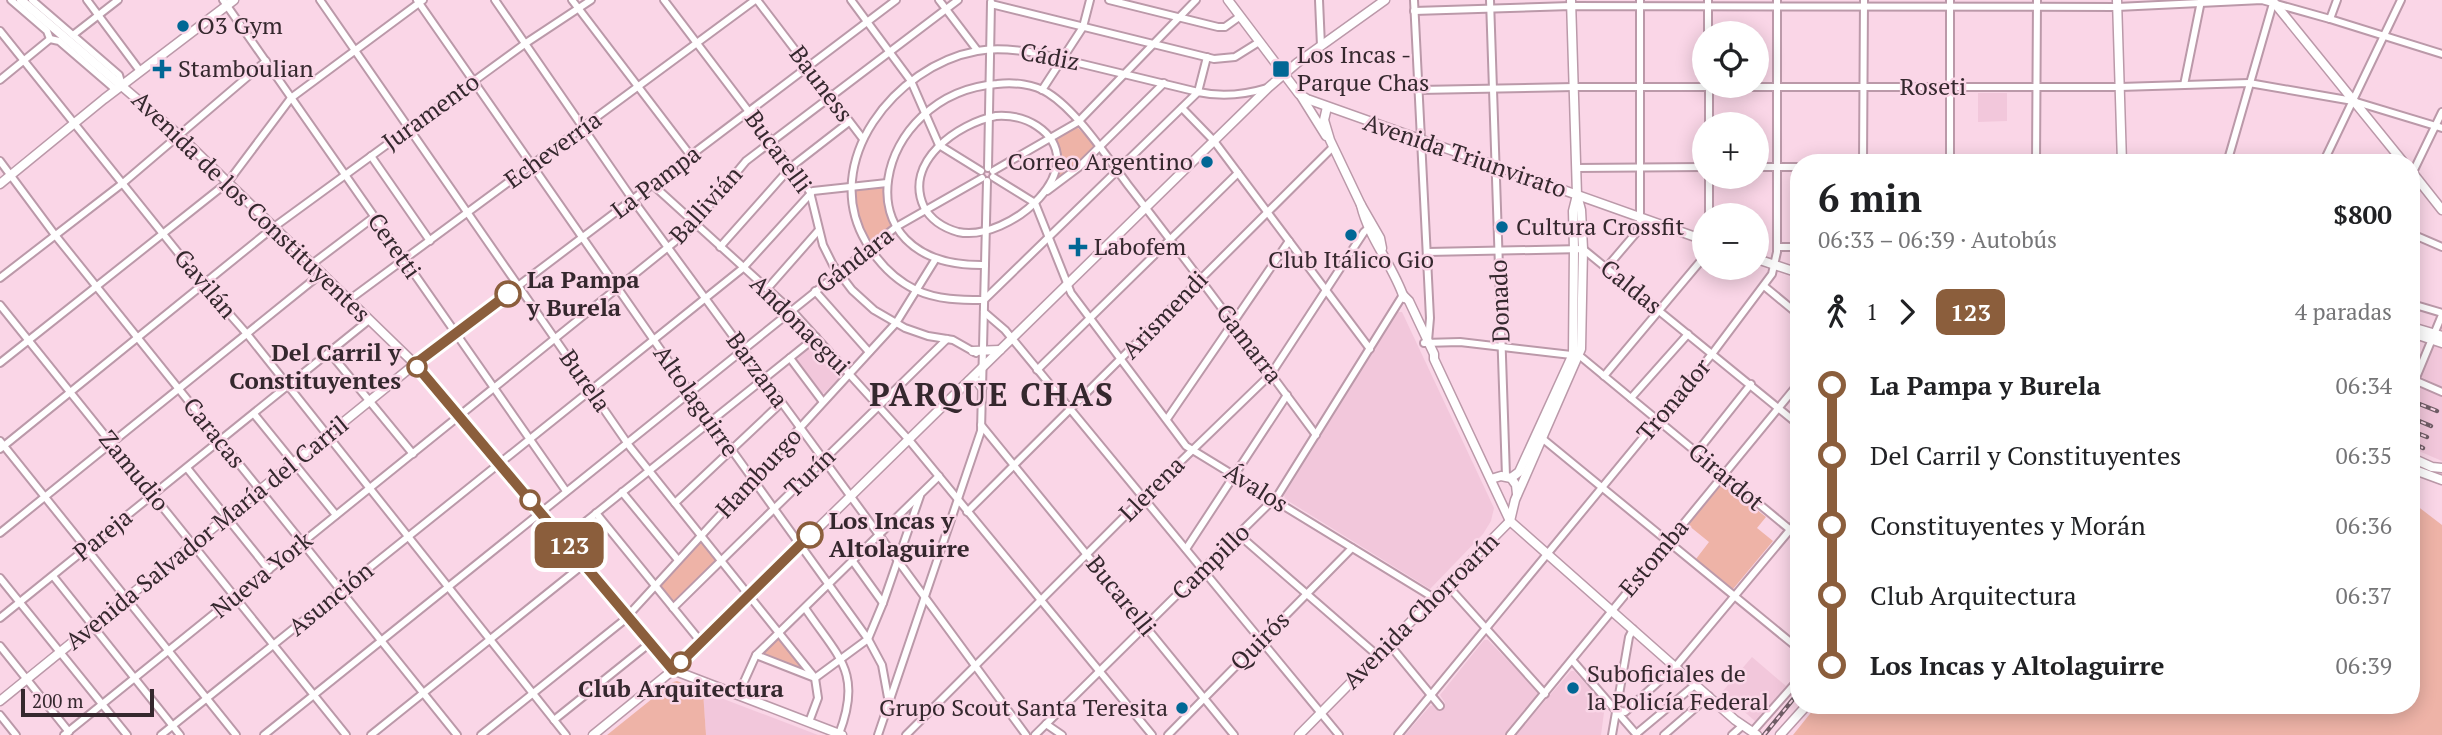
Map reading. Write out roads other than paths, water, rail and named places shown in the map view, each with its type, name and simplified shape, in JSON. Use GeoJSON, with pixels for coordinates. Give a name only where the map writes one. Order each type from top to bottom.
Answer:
{"type":"FeatureCollection","features":[{"type":"Feature","properties":{"kind":"main road","name":"Avenida de los Constituyentes"},"geometry":{"type":"LineString","coordinates":[[21,0],[119,87],[179,135],[415,364],[673,670],[841,735]]}},
{"type":"Feature","properties":{"kind":"main road","name":"Avenida Triunvirato"},"geometry":{"type":"LineString","coordinates":[[1228,0],[1299,94],[1307,99],[1692,236]]}},
{"type":"Feature","properties":{"kind":"main road"},"geometry":{"type":"LineString","coordinates":[[593,735],[673,670],[1284,73],[1385,0]]}},
{"type":"Feature","properties":{"kind":"main road"},"geometry":{"type":"LineString","coordinates":[[2273,1],[2397,154]]}},
{"type":"Feature","properties":{"kind":"main road"},"geometry":{"type":"LineString","coordinates":[[0,184],[228,2]]}},
{"type":"Feature","properties":{"kind":"main road","name":"Avenida Chorroarín"},"geometry":{"type":"LineString","coordinates":[[1299,735],[1510,521],[1517,494],[1539,437],[1576,355],[1579,249],[1573,211],[1577,195],[1571,3]]}},
{"type":"Feature","properties":{"kind":"main road"},"geometry":{"type":"LineString","coordinates":[[2117,3],[2122,154]]}},
{"type":"Feature","properties":{"kind":"main road"},"geometry":{"type":"LineString","coordinates":[[1299,94],[1331,144],[1426,342]]}},
{"type":"Feature","properties":{"kind":"main road"},"geometry":{"type":"LineString","coordinates":[[1327,107],[1324,120],[1331,144]]}},
{"type":"Feature","properties":{"kind":"main road"},"geometry":{"type":"LineString","coordinates":[[2420,183],[2442,210]]}},
{"type":"Feature","properties":{"kind":"main road"},"geometry":{"type":"LineString","coordinates":[[1769,263],[1790,270]]}},
{"type":"Feature","properties":{"kind":"main road"},"geometry":{"type":"LineString","coordinates":[[1403,295],[1419,320],[1430,356],[1434,359],[1510,521],[1753,734]]}},
{"type":"Feature","properties":{"kind":"main road"},"geometry":{"type":"LineString","coordinates":[[2436,336],[2442,343]]}},
{"type":"Feature","properties":{"kind":"main road"},"geometry":{"type":"LineString","coordinates":[[973,351],[1000,350]]}},
{"type":"Feature","properties":{"kind":"main road","name":"Avenida Salvador María del Carril"},"geometry":{"type":"LineString","coordinates":[[0,701],[415,364]]}},
{"type":"Feature","properties":{"kind":"main road"},"geometry":{"type":"LineString","coordinates":[[969,381],[978,381],[982,388]]}},
{"type":"Feature","properties":{"kind":"main road","name":"Avenida Chorroarín"},"geometry":{"type":"LineString","coordinates":[[1509,477],[1519,472],[1539,437]]}},
{"type":"Feature","properties":{"kind":"main road"},"geometry":{"type":"LineString","coordinates":[[2420,462],[2442,468]]}},
{"type":"Feature","properties":{"kind":"main road"},"geometry":{"type":"LineString","coordinates":[[2420,472],[2442,480]]}},
{"type":"Feature","properties":{"kind":"main road"},"geometry":{"type":"LineString","coordinates":[[1491,480],[1501,475],[1509,477],[1516,485],[1517,494]]}},
{"type":"Feature","properties":{"kind":"main road"},"geometry":{"type":"LineString","coordinates":[[1783,735],[1800,714]]}},
{"type":"Feature","properties":{"kind":"main road"},"geometry":{"type":"LineString","coordinates":[[1735,719],[1741,727],[1753,734]]}},
{"type":"Feature","properties":{"kind":"street","name":"Avenida de los Constituyentes"},"geometry":{"type":"LineString","coordinates":[[11,0],[47,31],[50,39],[58,41],[119,87]]}},
{"type":"Feature","properties":{"kind":"street","name":"Avenida de los Constituyentes"},"geometry":{"type":"LineString","coordinates":[[32,0],[119,75],[119,87]]}},
{"type":"Feature","properties":{"kind":"street"},"geometry":{"type":"LineString","coordinates":[[87,0],[140,71]]}},
{"type":"Feature","properties":{"kind":"street"},"geometry":{"type":"LineString","coordinates":[[73,35],[118,0]]}},
{"type":"Feature","properties":{"kind":"street","name":"Burela"},"geometry":{"type":"LineString","coordinates":[[320,0],[627,442],[815,678]]}},
{"type":"Feature","properties":{"kind":"street","name":"Barzana"},"geometry":{"type":"LineString","coordinates":[[495,0],[633,200],[1026,735]]}},
{"type":"Feature","properties":{"kind":"street"},"geometry":{"type":"LineString","coordinates":[[572,0],[691,156]]}},
{"type":"Feature","properties":{"kind":"street","name":"Juramento"},"geometry":{"type":"LineString","coordinates":[[1,445],[71,392],[274,227],[526,43],[591,0]]}},
{"type":"Feature","properties":{"kind":"street","name":"Bucarelli"},"geometry":{"type":"LineString","coordinates":[[664,0],[810,192],[823,245],[839,272],[859,297],[896,323],[919,333],[960,342],[973,351]]}},
{"type":"Feature","properties":{"kind":"street","name":"Echeverría"},"geometry":{"type":"LineString","coordinates":[[349,300],[756,0]]}},
{"type":"Feature","properties":{"kind":"street","name":"Bauness"},"geometry":{"type":"LineString","coordinates":[[756,0],[863,139],[854,167],[852,186],[856,218],[869,247],[894,275],[916,290],[949,299],[984,300]]}},
{"type":"Feature","properties":{"kind":"street"},"geometry":{"type":"LineString","coordinates":[[850,0],[911,81],[939,145],[1035,203]]}},
{"type":"Feature","properties":{"kind":"street","name":"La Pampa"},"geometry":{"type":"LineString","coordinates":[[415,364],[896,0]]}},
{"type":"Feature","properties":{"kind":"street"},"geometry":{"type":"LineString","coordinates":[[939,0],[977,50]]}},
{"type":"Feature","properties":{"kind":"street","name":"Ballivián"},"geometry":{"type":"LineString","coordinates":[[460,416],[695,225],[740,166],[958,0]]}},
{"type":"Feature","properties":{"kind":"street"},"geometry":{"type":"LineString","coordinates":[[985,265],[952,264],[936,260],[917,249],[896,226],[889,205],[887,183],[891,162],[909,130],[925,114],[958,93],[990,84],[1020,84],[1042,90],[1083,27],[1090,0]]}},
{"type":"Feature","properties":{"kind":"street"},"geometry":{"type":"LineString","coordinates":[[1109,0],[1222,27],[1239,17]]}},
{"type":"Feature","properties":{"kind":"street","name":"Gándara"},"geometry":{"type":"LineString","coordinates":[[264,735],[896,226],[1078,122],[1196,0]]}},
{"type":"Feature","properties":{"kind":"street"},"geometry":{"type":"LineString","coordinates":[[1319,0],[1321,46]]}},
{"type":"Feature","properties":{"kind":"street"},"geometry":{"type":"LineString","coordinates":[[1414,0],[1430,318],[1426,342],[1501,346],[1576,355]]}},
{"type":"Feature","properties":{"kind":"street"},"geometry":{"type":"LineString","coordinates":[[1414,11],[1490,4],[2117,3],[2262,0],[2273,1],[2442,54]]}},
{"type":"Feature","properties":{"kind":"street"},"geometry":{"type":"LineString","coordinates":[[2330,19],[2337,0]]}},
{"type":"Feature","properties":{"kind":"street"},"geometry":{"type":"LineString","coordinates":[[2327,154],[2401,0]]}},
{"type":"Feature","properties":{"kind":"street"},"geometry":{"type":"LineString","coordinates":[[0,363],[228,182],[291,98],[419,1]]}},
{"type":"Feature","properties":{"kind":"street","name":"Altolaguirre"},"geometry":{"type":"LineString","coordinates":[[419,1],[653,340],[867,639],[882,665],[889,704]]}},
{"type":"Feature","properties":{"kind":"street"},"geometry":{"type":"LineString","coordinates":[[2229,154],[2273,1]]}},
{"type":"Feature","properties":{"kind":"street","name":"Ceretti"},"geometry":{"type":"LineString","coordinates":[[228,2],[291,98],[566,491]]}},
{"type":"Feature","properties":{"kind":"street"},"geometry":{"type":"LineString","coordinates":[[878,735],[958,501],[981,425],[991,2],[1221,60],[1235,57],[1259,42]]}},
{"type":"Feature","properties":{"kind":"street"},"geometry":{"type":"LineString","coordinates":[[2184,85],[2201,2]]}},
{"type":"Feature","properties":{"kind":"street"},"geometry":{"type":"LineString","coordinates":[[1607,268],[1636,233],[1641,218],[1640,3]]}},
{"type":"Feature","properties":{"kind":"street"},"geometry":{"type":"LineString","coordinates":[[1708,3],[1709,21]]}},
{"type":"Feature","properties":{"kind":"street","name":"Tronador"},"geometry":{"type":"LineString","coordinates":[[1398,735],[1712,354],[1764,286],[1776,265],[1777,3]]}},
{"type":"Feature","properties":{"kind":"street"},"geometry":{"type":"LineString","coordinates":[[1950,3],[1950,154]]}},
{"type":"Feature","properties":{"kind":"street"},"geometry":{"type":"LineString","coordinates":[[2036,154],[2037,3]]}},
{"type":"Feature","properties":{"kind":"street","name":"Donado"},"geometry":{"type":"LineString","coordinates":[[1490,4],[1501,346],[1509,477]]}},
{"type":"Feature","properties":{"kind":"street"},"geometry":{"type":"LineString","coordinates":[[1863,154],[1864,4]]}},
{"type":"Feature","properties":{"kind":"street","name":"Gavilán"},"geometry":{"type":"LineString","coordinates":[[0,31],[204,285],[247,334],[287,388],[566,735]]}},
{"type":"Feature","properties":{"kind":"street"},"geometry":{"type":"LineString","coordinates":[[0,80],[50,39]]}},
{"type":"Feature","properties":{"kind":"street","name":"Cádiz"},"geometry":{"type":"LineString","coordinates":[[863,139],[881,110],[911,81],[952,58],[977,50],[1018,50],[1198,92],[1234,95],[1269,87]]}},
{"type":"Feature","properties":{"kind":"street"},"geometry":{"type":"LineString","coordinates":[[984,300],[1198,92],[1207,57]]}},
{"type":"Feature","properties":{"kind":"street"},"geometry":{"type":"LineString","coordinates":[[0,278],[123,183],[266,61]]}},
{"type":"Feature","properties":{"kind":"street"},"geometry":{"type":"LineString","coordinates":[[1046,192],[1055,167],[1054,149],[1050,139],[1040,128],[1026,120],[1004,116],[989,117],[959,130],[939,145],[925,164],[920,195],[925,209],[935,221],[948,229],[963,233],[985,231],[1016,219],[1099,148],[1164,83]]}},
{"type":"Feature","properties":{"kind":"street","name":"Roseti"},"geometry":{"type":"LineString","coordinates":[[1769,87],[2036,87],[2249,83],[2353,101],[2439,127]]}},
{"type":"Feature","properties":{"kind":"street","name":"Roseti"},"geometry":{"type":"LineString","coordinates":[[1419,90],[1692,86]]}},
{"type":"Feature","properties":{"kind":"street","name":"Gamarra"},"geometry":{"type":"LineString","coordinates":[[1042,90],[1060,102],[1118,171],[1316,435]]}},
{"type":"Feature","properties":{"kind":"street"},"geometry":{"type":"LineString","coordinates":[[1182,108],[1214,141],[1370,349]]}},
{"type":"Feature","properties":{"kind":"street"},"geometry":{"type":"LineString","coordinates":[[2420,159],[2439,127],[2442,112]]}},
{"type":"Feature","properties":{"kind":"street"},"geometry":{"type":"LineString","coordinates":[[720,247],[791,167],[849,122]]}},
{"type":"Feature","properties":{"kind":"street","name":"Arismendi"},"geometry":{"type":"LineString","coordinates":[[967,512],[1268,213],[1331,144]]}},
{"type":"Feature","properties":{"kind":"street"},"geometry":{"type":"LineString","coordinates":[[371,156],[430,241]]}},
{"type":"Feature","properties":{"kind":"street","name":"Caracas"},"geometry":{"type":"LineString","coordinates":[[0,161],[55,235],[457,735]]}},
{"type":"Feature","properties":{"kind":"street"},"geometry":{"type":"LineString","coordinates":[[1576,168],[1692,167]]}},
{"type":"Feature","properties":{"kind":"street"},"geometry":{"type":"LineString","coordinates":[[1769,167],[1790,167]]}},
{"type":"Feature","properties":{"kind":"street"},"geometry":{"type":"LineString","coordinates":[[1037,370],[1238,173]]}},
{"type":"Feature","properties":{"kind":"street"},"geometry":{"type":"LineString","coordinates":[[810,192],[819,188],[887,183]]}},
{"type":"Feature","properties":{"kind":"street","name":"Andonaegui"},"geometry":{"type":"LineString","coordinates":[[653,185],[791,310],[816,337],[909,440],[1152,735]]}},
{"type":"Feature","properties":{"kind":"street","name":"Asunción"},"geometry":{"type":"LineString","coordinates":[[161,735],[743,268],[810,192]]}},
{"type":"Feature","properties":{"kind":"street","name":"Ávalos"},"geometry":{"type":"LineString","coordinates":[[1035,203],[1067,285],[1186,446],[1434,598]]}},
{"type":"Feature","properties":{"kind":"street"},"geometry":{"type":"LineString","coordinates":[[312,264],[374,217]]}},
{"type":"Feature","properties":{"kind":"street","name":"Llerena"},"geometry":{"type":"LineString","coordinates":[[906,735],[1271,374],[1371,226]]}},
{"type":"Feature","properties":{"kind":"street"},"geometry":{"type":"LineString","coordinates":[[767,289],[818,231]]}},
{"type":"Feature","properties":{"kind":"street"},"geometry":{"type":"LineString","coordinates":[[2420,237],[2442,247]]}},
{"type":"Feature","properties":{"kind":"street"},"geometry":{"type":"LineString","coordinates":[[1167,419],[1289,241]]}},
{"type":"Feature","properties":{"kind":"street"},"geometry":{"type":"LineString","coordinates":[[1777,247],[1790,247]]}},
{"type":"Feature","properties":{"kind":"street","name":"Caldas"},"geometry":{"type":"LineString","coordinates":[[1427,252],[1579,249],[1607,268],[1790,417]]}},
{"type":"Feature","properties":{"kind":"street","name":"Hamburgo"},"geometry":{"type":"LineString","coordinates":[[481,735],[628,616],[896,323],[936,260]]}},
{"type":"Feature","properties":{"kind":"street"},"geometry":{"type":"LineString","coordinates":[[1604,376],[1692,272]]}},
{"type":"Feature","properties":{"kind":"street"},"geometry":{"type":"LineString","coordinates":[[0,533],[322,273]]}},
{"type":"Feature","properties":{"kind":"street"},"geometry":{"type":"LineString","coordinates":[[1764,286],[1790,308]]}},
{"type":"Feature","properties":{"kind":"street"},"geometry":{"type":"LineString","coordinates":[[815,291],[869,352]]}},
{"type":"Feature","properties":{"kind":"street","name":"Campillo"},"geometry":{"type":"LineString","coordinates":[[1035,735],[1274,500],[1403,295]]}},
{"type":"Feature","properties":{"kind":"street","name":"Zamudio"},"geometry":{"type":"LineString","coordinates":[[0,305],[346,735]]}},
{"type":"Feature","properties":{"kind":"street"},"geometry":{"type":"LineString","coordinates":[[2420,307],[2442,314],[2436,336],[2420,366]]}},
{"type":"Feature","properties":{"kind":"street"},"geometry":{"type":"LineString","coordinates":[[984,312],[996,320],[1012,339],[1339,735]]}},
{"type":"Feature","properties":{"kind":"street"},"geometry":{"type":"LineString","coordinates":[[1419,320],[1430,318]]}},
{"type":"Feature","properties":{"kind":"street","name":"Pareja"},"geometry":{"type":"LineString","coordinates":[[0,618],[369,320]]}},
{"type":"Feature","properties":{"kind":"street"},"geometry":{"type":"LineString","coordinates":[[1631,398],[1688,334]]}},
{"type":"Feature","properties":{"kind":"street"},"geometry":{"type":"LineString","coordinates":[[564,539],[816,337]]}},
{"type":"Feature","properties":{"kind":"street","name":"Turín"},"geometry":{"type":"LineString","coordinates":[[673,608],[947,339]]}},
{"type":"Feature","properties":{"kind":"street"},"geometry":{"type":"LineString","coordinates":[[973,351],[983,367]]}},
{"type":"Feature","properties":{"kind":"street"},"geometry":{"type":"LineString","coordinates":[[330,353],[412,454]]}},
{"type":"Feature","properties":{"kind":"street","name":"Girardot"},"geometry":{"type":"LineString","coordinates":[[1576,355],[1790,530]]}},
{"type":"Feature","properties":{"kind":"street"},"geometry":{"type":"LineString","coordinates":[[790,358],[823,402]]}},
{"type":"Feature","properties":{"kind":"street"},"geometry":{"type":"LineString","coordinates":[[2420,382],[2442,392]]}},
{"type":"Feature","properties":{"kind":"street"},"geometry":{"type":"LineString","coordinates":[[1697,452],[1751,384]]}},
{"type":"Feature","properties":{"kind":"street","name":"Estomba"},"geometry":{"type":"LineString","coordinates":[[1510,735],[1790,393]]}},
{"type":"Feature","properties":{"kind":"street"},"geometry":{"type":"LineString","coordinates":[[1186,549],[1287,395]]}},
{"type":"Feature","properties":{"kind":"street"},"geometry":{"type":"LineString","coordinates":[[676,503],[782,403]]}},
{"type":"Feature","properties":{"kind":"street"},"geometry":{"type":"LineString","coordinates":[[254,414],[336,516]]}},
{"type":"Feature","properties":{"kind":"street","name":"Nueva York"},"geometry":{"type":"LineString","coordinates":[[66,733],[460,416]]}},
{"type":"Feature","properties":{"kind":"street","name":"Bucarelli"},"geometry":{"type":"LineString","coordinates":[[981,425],[1234,735]]}},
{"type":"Feature","properties":{"kind":"street"},"geometry":{"type":"LineString","coordinates":[[1539,437],[1790,642]]}},
{"type":"Feature","properties":{"kind":"street"},"geometry":{"type":"LineString","coordinates":[[1,445],[236,735]]}},
{"type":"Feature","properties":{"kind":"street"},"geometry":{"type":"LineString","coordinates":[[187,468],[269,570]]}},
{"type":"Feature","properties":{"kind":"street"},"geometry":{"type":"LineString","coordinates":[[738,695],[756,654],[939,476]]}},
{"type":"Feature","properties":{"kind":"street"},"geometry":{"type":"LineString","coordinates":[[622,492],[678,560]]}},
{"type":"Feature","properties":{"kind":"street"},"geometry":{"type":"LineString","coordinates":[[815,678],[867,639],[883,603],[921,494]]}},
{"type":"Feature","properties":{"kind":"street"},"geometry":{"type":"LineString","coordinates":[[596,513],[701,642]]}},
{"type":"Feature","properties":{"kind":"street"},"geometry":{"type":"LineString","coordinates":[[1617,710],[1625,712],[1676,666],[1790,530]]}},
{"type":"Feature","properties":{"kind":"street"},"geometry":{"type":"LineString","coordinates":[[1240,535],[1377,655]]}},
{"type":"Feature","properties":{"kind":"street","name":"Quirós"},"geometry":{"type":"LineString","coordinates":[[1168,735],[1352,548]]}},
{"type":"Feature","properties":{"kind":"street"},"geometry":{"type":"LineString","coordinates":[[852,560],[883,603]]}},
{"type":"Feature","properties":{"kind":"street"},"geometry":{"type":"LineString","coordinates":[[371,735],[584,564]]}},
{"type":"Feature","properties":{"kind":"street"},"geometry":{"type":"LineString","coordinates":[[53,576],[180,735]]}},
{"type":"Feature","properties":{"kind":"street"},"geometry":{"type":"LineString","coordinates":[[0,578],[127,735]]}},
{"type":"Feature","properties":{"kind":"street"},"geometry":{"type":"LineString","coordinates":[[1447,585],[1545,694]]}},
{"type":"Feature","properties":{"kind":"street"},"geometry":{"type":"LineString","coordinates":[[804,608],[840,660],[849,681],[848,712],[841,735]]}},
{"type":"Feature","properties":{"kind":"street"},"geometry":{"type":"LineString","coordinates":[[1612,735],[1629,637],[1633,629]]}},
{"type":"Feature","properties":{"kind":"street"},"geometry":{"type":"LineString","coordinates":[[554,720],[650,643]]}},
{"type":"Feature","properties":{"kind":"street"},"geometry":{"type":"LineString","coordinates":[[1389,644],[1440,706]]}},
{"type":"Feature","properties":{"kind":"street"},"geometry":{"type":"LineString","coordinates":[[0,646],[66,733]]}},
{"type":"Feature","properties":{"kind":"street"},"geometry":{"type":"LineString","coordinates":[[756,654],[815,678]]}},
{"type":"Feature","properties":{"kind":"street"},"geometry":{"type":"LineString","coordinates":[[1572,660],[1637,735],[1696,684]]}},
{"type":"Feature","properties":{"kind":"street"},"geometry":{"type":"LineString","coordinates":[[809,722],[818,698],[815,678]]}},
{"type":"Feature","properties":{"kind":"street"},"geometry":{"type":"LineString","coordinates":[[1753,734],[1790,690]]}},
{"type":"Feature","properties":{"kind":"street"},"geometry":{"type":"LineString","coordinates":[[1664,735],[1709,696]]}},
{"type":"Feature","properties":{"kind":"street"},"geometry":{"type":"LineString","coordinates":[[0,715],[16,735]]}},
{"type":"Feature","properties":{"kind":"street"},"geometry":{"type":"LineString","coordinates":[[1046,724],[1062,735]]}},
{"type":"Feature","properties":{"kind":"street"},"geometry":{"type":"LineString","coordinates":[[1732,735],[1741,727]]}},
{"type":"Feature","properties":{"kind":"railway"},"geometry":{"type":"LineString","coordinates":[[2420,404],[2437,411]]}},
{"type":"Feature","properties":{"kind":"railway"},"geometry":{"type":"LineString","coordinates":[[2420,421],[2431,426]]}},
{"type":"Feature","properties":{"kind":"railway"},"geometry":{"type":"LineString","coordinates":[[2420,434],[2427,437]]}},
{"type":"Feature","properties":{"kind":"railway"},"geometry":{"type":"LineString","coordinates":[[1764,735],[1790,703]]}},
{"type":"Feature","properties":{"kind":"place","name":"O3 Gym"},"geometry":{"type":"Point","coordinates":[183,26]}},
{"type":"Feature","properties":{"kind":"place","name":"Stamboulian"},"geometry":{"type":"Point","coordinates":[162,69]}},
{"type":"Feature","properties":{"kind":"place","name":"Los Incas - Parque Chas"},"geometry":{"type":"Point","coordinates":[1281,69]}},
{"type":"Feature","properties":{"kind":"place","name":"Correo Argentino"},"geometry":{"type":"Point","coordinates":[1207,162]}},
{"type":"Feature","properties":{"kind":"place","name":"Cultura Crossfit"},"geometry":{"type":"Point","coordinates":[1502,227]}},
{"type":"Feature","properties":{"kind":"place","name":"Club Itálico Gio"},"geometry":{"type":"Point","coordinates":[1351,235]}},
{"type":"Feature","properties":{"kind":"place","name":"Labofem"},"geometry":{"type":"Point","coordinates":[1078,247]}},
{"type":"Feature","properties":{"kind":"place","name":"La Pampa y Burela"},"geometry":{"type":"Point","coordinates":[508,294]}},
{"type":"Feature","properties":{"kind":"place","name":"Del Carril y Constituyentes"},"geometry":{"type":"Point","coordinates":[417,367]}},
{"type":"Feature","properties":{"kind":"place","name":"Los Incas y Altolaguirre"},"geometry":{"type":"Point","coordinates":[810,535]}},
{"type":"Feature","properties":{"kind":"place","name":"Club Arquitectura"},"geometry":{"type":"Point","coordinates":[681,662]}},
{"type":"Feature","properties":{"kind":"place","name":"Suboficiales de la Policía Federal"},"geometry":{"type":"Point","coordinates":[1573,688]}},
{"type":"Feature","properties":{"kind":"place","name":"Grupo Scout Santa Teresita"},"geometry":{"type":"Point","coordinates":[1182,708]}},
{"type":"Feature","properties":{"kind":"district","name":"PARQUE CHAS"},"geometry":{"type":"Point","coordinates":[992,395]}}]}
